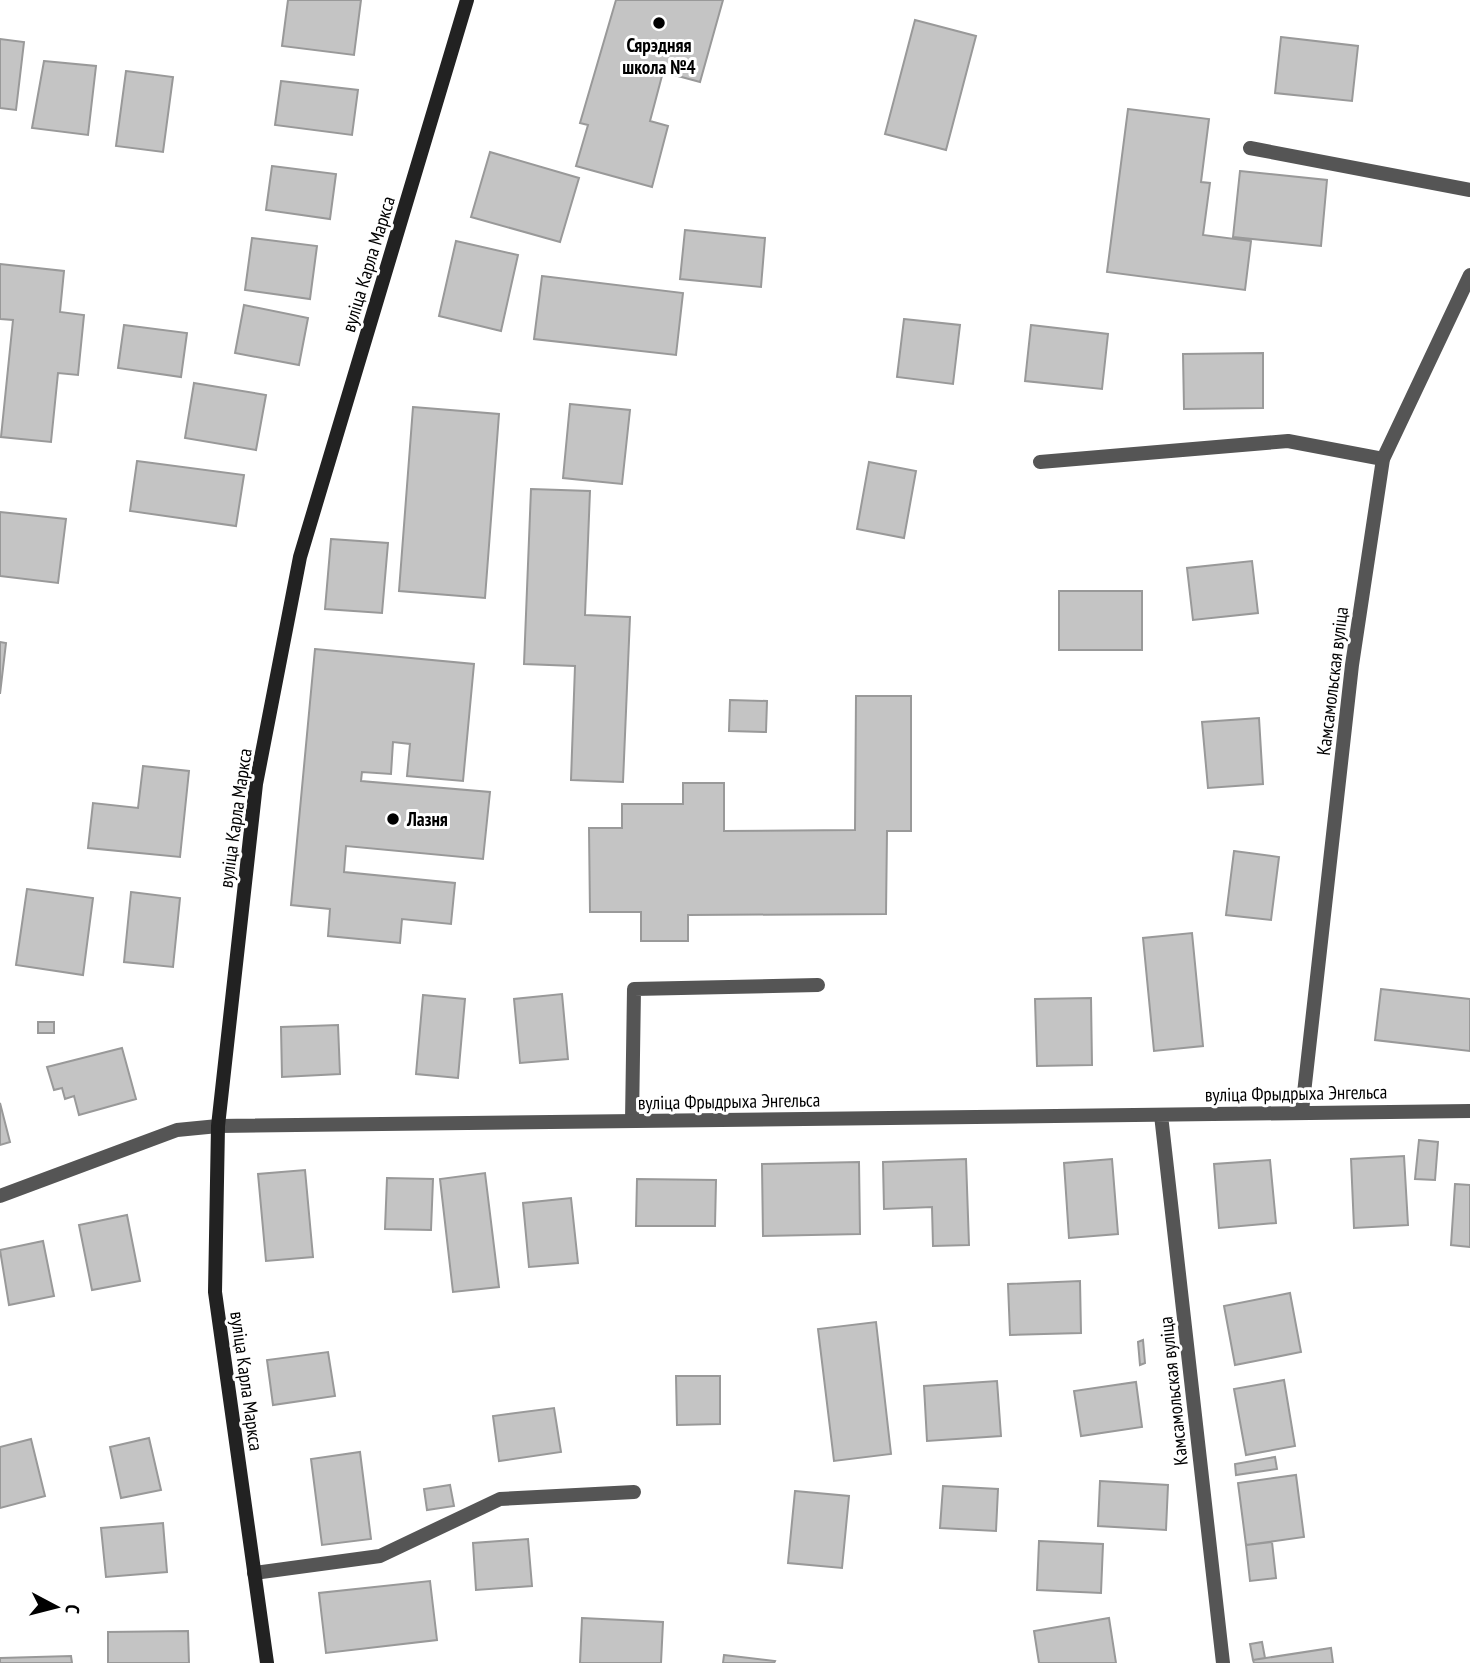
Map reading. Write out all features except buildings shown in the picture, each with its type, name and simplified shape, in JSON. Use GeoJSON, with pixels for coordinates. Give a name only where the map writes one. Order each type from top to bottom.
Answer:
{"type":"FeatureCollection","features":[{"type":"Feature","properties":{"kind":"main road","name":"вуліца Карла Маркса"},"geometry":{"type":"LineString","coordinates":[[267,1663],[215,1292],[218,1126],[256,784],[300,557],[467,0]]}},
{"type":"Feature","properties":{"kind":"street"},"geometry":{"type":"LineString","coordinates":[[1250,148],[1470,190]]}},
{"type":"Feature","properties":{"kind":"street","name":"Камсамольская вуліца"},"geometry":{"type":"LineString","coordinates":[[1302,1111],[1352,665],[1383,459],[1470,275]]}},
{"type":"Feature","properties":{"kind":"street"},"geometry":{"type":"LineString","coordinates":[[1040,463],[1288,441],[1383,459]]}},
{"type":"Feature","properties":{"kind":"street"},"geometry":{"type":"LineString","coordinates":[[632,1121],[634,989],[818,985]]}},
{"type":"Feature","properties":{"kind":"street","name":"вуліца Фрыдрыха Энгельса"},"geometry":{"type":"LineString","coordinates":[[0,1196],[177,1130],[218,1126],[1470,1111]]}},
{"type":"Feature","properties":{"kind":"street","name":"Камсамольская вуліца"},"geometry":{"type":"LineString","coordinates":[[1161,1115],[1223,1663]]}},
{"type":"Feature","properties":{"kind":"street"},"geometry":{"type":"LineString","coordinates":[[254,1573],[380,1556],[500,1499],[634,1492]]}},
{"type":"Feature","properties":{"kind":"place","name":"Сярэдняя школа №4"},"geometry":{"type":"Point","coordinates":[659,23]}},
{"type":"Feature","properties":{"kind":"place","name":"Лазня"},"geometry":{"type":"Point","coordinates":[393,819]}}]}
